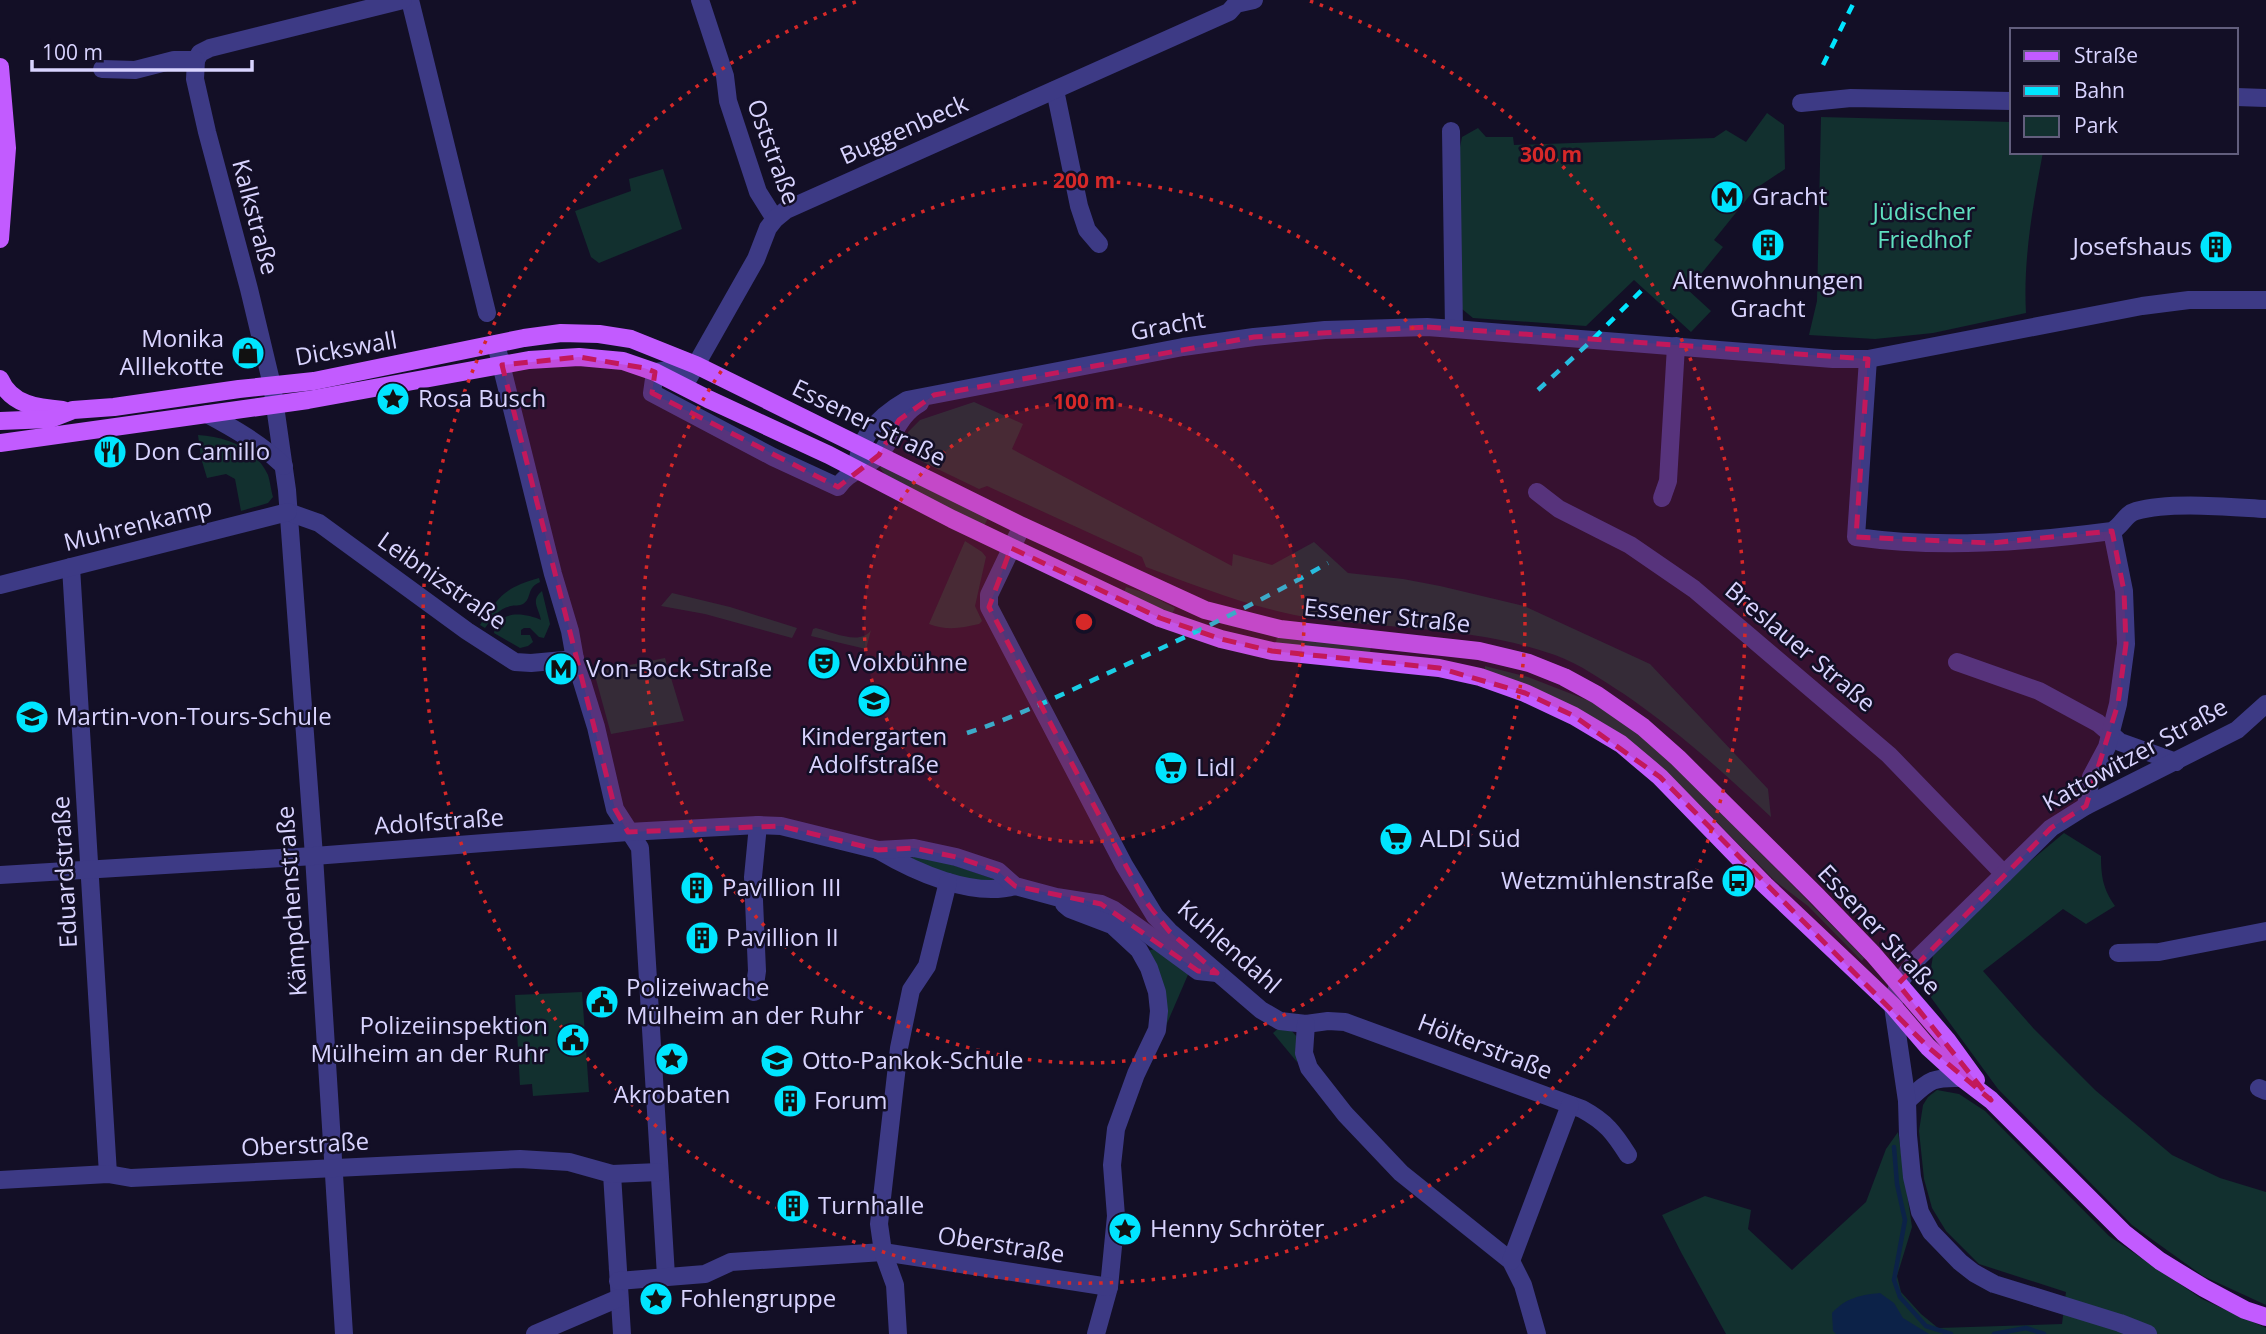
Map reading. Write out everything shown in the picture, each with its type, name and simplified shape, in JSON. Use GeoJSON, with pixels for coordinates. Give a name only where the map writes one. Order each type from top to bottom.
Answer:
{"type":"FeatureCollection","features":[{"type":"Feature","properties":{"kind":"main road"},"geometry":{"type":"LineString","coordinates":[[0,67],[4,152],[0,239]]}},
{"type":"Feature","properties":{"kind":"main road","name":"Dickswall"},"geometry":{"type":"LineString","coordinates":[[0,421],[50,419],[73,410],[314,382],[561,333],[599,334],[650,345],[696,365]]}},
{"type":"Feature","properties":{"kind":"main road","name":"Dickswall"},"geometry":{"type":"LineString","coordinates":[[0,443],[275,405],[558,357],[623,361],[655,372]]}},
{"type":"Feature","properties":{"kind":"main road","name":"Essener Straße"},"geometry":{"type":"LineString","coordinates":[[696,365],[1022,526],[1205,610],[1280,629],[1479,651],[1529,663],[1564,677],[1597,695],[1643,727],[1678,758],[1816,895],[1873,954],[1947,1040],[1991,1100]]}},
{"type":"Feature","properties":{"kind":"main road","name":"Essener Straße"},"geometry":{"type":"LineString","coordinates":[[655,372],[858,469],[1011,548],[1160,618],[1221,639],[1272,651],[1439,668],[1480,677],[1525,693],[1574,716],[1621,744],[1660,777],[1765,885],[1893,1006],[1928,1047],[1991,1100],[2124,1233],[2160,1261],[2204,1288],[2266,1318]]}},
{"type":"Feature","properties":{"kind":"main road"},"geometry":{"type":"LineString","coordinates":[[0,379],[4,390],[26,404],[73,410]]}},
{"type":"Feature","properties":{"kind":"street"},"geometry":{"type":"LineString","coordinates":[[103,69],[135,70],[174,60],[196,60],[200,53],[210,48],[403,0]]}},
{"type":"Feature","properties":{"kind":"street"},"geometry":{"type":"LineString","coordinates":[[410,0],[487,313]]}},
{"type":"Feature","properties":{"kind":"street","name":"Oststraße"},"geometry":{"type":"LineString","coordinates":[[684,386],[756,259],[768,228],[775,219],[758,192],[728,102],[725,75],[700,0]]}},
{"type":"Feature","properties":{"kind":"street","name":"Buggenbeck"},"geometry":{"type":"LineString","coordinates":[[775,219],[786,210],[1229,12],[1235,2],[1254,0]]}},
{"type":"Feature","properties":{"kind":"street","name":"Kalkstraße"},"geometry":{"type":"LineString","coordinates":[[196,60],[195,79],[204,119],[250,289],[272,385]]}},
{"type":"Feature","properties":{"kind":"street"},"geometry":{"type":"LineString","coordinates":[[1055,90],[1079,206],[1087,230],[1098,244]]}},
{"type":"Feature","properties":{"kind":"street"},"geometry":{"type":"LineString","coordinates":[[2238,97],[2266,98]]}},
{"type":"Feature","properties":{"kind":"street"},"geometry":{"type":"LineString","coordinates":[[1801,103],[1851,98],[2010,101]]}},
{"type":"Feature","properties":{"kind":"street"},"geometry":{"type":"LineString","coordinates":[[1451,131],[1454,329]]}},
{"type":"Feature","properties":{"kind":"street","name":"Gracht"},"geometry":{"type":"LineString","coordinates":[[860,446],[889,411],[907,400],[1183,347],[1254,337],[1325,330],[1427,327],[1833,359],[1868,359],[2142,306],[2189,300],[2266,300]]}},
{"type":"Feature","properties":{"kind":"street"},"geometry":{"type":"LineString","coordinates":[[496,344],[615,809],[640,848],[666,1276]]}},
{"type":"Feature","properties":{"kind":"street"},"geometry":{"type":"LineString","coordinates":[[1662,498],[1668,481],[1676,346]]}},
{"type":"Feature","properties":{"kind":"street"},"geometry":{"type":"LineString","coordinates":[[1868,359],[1856,537],[1889,541],[1991,543],[2112,531],[2119,528],[2133,511],[2217,506],[2266,509]]}},
{"type":"Feature","properties":{"kind":"street"},"geometry":{"type":"LineString","coordinates":[[655,372],[696,365]]}},
{"type":"Feature","properties":{"kind":"street","name":"Essener Straße"},"geometry":{"type":"LineString","coordinates":[[655,372],[652,393],[773,457],[838,487],[844,478],[858,469]]}},
{"type":"Feature","properties":{"kind":"street","name":"Kämpchenstraße"},"geometry":{"type":"LineString","coordinates":[[272,385],[288,512],[314,856],[344,1334]]}},
{"type":"Feature","properties":{"kind":"street","name":"Gracht"},"geometry":{"type":"LineString","coordinates":[[858,469],[879,455],[900,420],[914,406],[934,396]]}},
{"type":"Feature","properties":{"kind":"street"},"geometry":{"type":"LineString","coordinates":[[206,414],[246,435],[284,466]]}},
{"type":"Feature","properties":{"kind":"street"},"geometry":{"type":"LineString","coordinates":[[858,469],[860,446]]}},
{"type":"Feature","properties":{"kind":"street","name":"Breslauer Straße"},"geometry":{"type":"LineString","coordinates":[[1537,492],[1559,509],[1630,545],[1694,589],[1889,755],[2004,873]]}},
{"type":"Feature","properties":{"kind":"street","name":"Leibnizstraße"},"geometry":{"type":"LineString","coordinates":[[288,512],[318,523],[467,631],[515,662],[575,659]]}},
{"type":"Feature","properties":{"kind":"street","name":"Muhrenkamp"},"geometry":{"type":"LineString","coordinates":[[0,585],[288,512]]}},
{"type":"Feature","properties":{"kind":"street","name":"Kuhlendahl"},"geometry":{"type":"LineString","coordinates":[[1022,526],[989,595],[989,607],[1143,898],[1168,931],[1261,1010],[1280,1021],[1306,1024]]}},
{"type":"Feature","properties":{"kind":"street"},"geometry":{"type":"LineString","coordinates":[[2086,806],[2091,777],[2107,747],[2118,704],[2126,644],[2124,591],[2112,531]]}},
{"type":"Feature","properties":{"kind":"street","name":"Eduardstraße"},"geometry":{"type":"LineString","coordinates":[[71,567],[108,1174]]}},
{"type":"Feature","properties":{"kind":"street"},"geometry":{"type":"LineString","coordinates":[[1957,662],[2039,691],[2098,723],[2120,742],[2176,762]]}},
{"type":"Feature","properties":{"kind":"street","name":"Kattowitzer Straße"},"geometry":{"type":"LineString","coordinates":[[1893,1006],[1898,984],[1924,951],[2051,828],[2086,806],[2237,730],[2266,704]]}},
{"type":"Feature","properties":{"kind":"street"},"geometry":{"type":"LineString","coordinates":[[754,992],[757,971],[753,877],[758,825]]}},
{"type":"Feature","properties":{"kind":"street","name":"Adolfstraße"},"geometry":{"type":"LineString","coordinates":[[0,875],[758,825],[781,826],[878,850],[909,868],[948,882],[990,890],[1015,886]]}},
{"type":"Feature","properties":{"kind":"street","name":"Adolfstraße"},"geometry":{"type":"LineString","coordinates":[[878,850],[914,848],[956,857],[998,871],[1015,886],[1056,897],[1101,904],[1114,910],[1198,971],[1217,972]]}},
{"type":"Feature","properties":{"kind":"street"},"geometry":{"type":"LineString","coordinates":[[898,1334],[895,1285],[883,1252],[879,1224],[899,1048],[911,990],[927,966],[948,882]]}},
{"type":"Feature","properties":{"kind":"street"},"geometry":{"type":"LineString","coordinates":[[1056,897],[1070,909],[1112,925],[1139,950],[1149,968],[1157,992],[1159,1011],[1157,1030],[1136,1074],[1116,1129],[1112,1165],[1116,1216],[1109,1287],[1096,1334]]}},
{"type":"Feature","properties":{"kind":"street"},"geometry":{"type":"LineString","coordinates":[[2118,953],[2159,952],[2266,931]]}},
{"type":"Feature","properties":{"kind":"street"},"geometry":{"type":"LineString","coordinates":[[1893,1006],[1907,1101],[1912,1177],[1920,1212],[1931,1232],[1960,1262],[1994,1284],[2148,1334]]}},
{"type":"Feature","properties":{"kind":"street","name":"Hölterstraße"},"geometry":{"type":"LineString","coordinates":[[1306,1024],[1345,1022],[1570,1105],[1598,1117],[1611,1129],[1628,1155]]}},
{"type":"Feature","properties":{"kind":"street"},"geometry":{"type":"LineString","coordinates":[[1306,1024],[1304,1053],[1309,1068],[1345,1114],[1401,1173],[1511,1261],[1523,1285],[1537,1334]]}},
{"type":"Feature","properties":{"kind":"street"},"geometry":{"type":"LineString","coordinates":[[1907,1101],[1929,1081],[1941,1077],[1962,1078]]}},
{"type":"Feature","properties":{"kind":"street"},"geometry":{"type":"LineString","coordinates":[[1511,1261],[1570,1105]]}},
{"type":"Feature","properties":{"kind":"street","name":"Oberstraße"},"geometry":{"type":"LineString","coordinates":[[0,1180],[108,1174],[131,1178],[520,1159],[569,1162],[612,1174],[659,1172]]}},
{"type":"Feature","properties":{"kind":"street"},"geometry":{"type":"LineString","coordinates":[[612,1174],[622,1334]]}},
{"type":"Feature","properties":{"kind":"street","name":"Oberstraße"},"geometry":{"type":"LineString","coordinates":[[535,1334],[619,1289],[666,1276],[705,1274],[731,1262],[883,1252],[1109,1287]]}},
{"type":"Feature","properties":{"kind":"highlighted area"},"geometry":{"type":"Polygon","coordinates":[[[1427,327],[1868,359],[1856,537],[1991,543],[2112,531],[2124,591],[2126,644],[2118,704],[2086,806],[2051,828],[1898,984],[1991,1100],[1928,1047],[1660,777],[1574,716],[1525,693],[1439,668],[1272,651],[1221,639],[1160,618],[1011,548],[989,607],[1143,898],[1169,931],[1217,973],[1198,971],[1101,904],[1015,886],[998,871],[956,857],[914,848],[878,850],[781,826],[628,832],[615,809],[502,365],[579,357],[644,368],[655,372],[652,393],[838,487],[879,455],[899,420],[934,395],[1254,337],[1427,327]]]}},
{"type":"Feature","properties":{"kind":"green space"},"geometry":{"type":"Polygon","coordinates":[[[1767,113],[1784,125],[1785,169],[1755,189],[1714,240],[1723,247],[1688,290],[1711,311],[1691,332],[1634,280],[1586,326],[1473,318],[1462,309],[1458,157],[1462,137],[1478,128],[1486,137],[1513,137],[1514,145],[1714,138],[1726,130],[1746,142],[1767,113]]]}},
{"type":"Feature","properties":{"kind":"green space","name":"Jüdischer Friedhof"},"geometry":{"type":"Polygon","coordinates":[[[1821,117],[2010,122],[2010,154],[2043,154],[2027,252],[2026,313],[1933,333],[1875,339],[1809,335],[1817,301],[1821,117]]]}},
{"type":"Feature","properties":{"kind":"green space"},"geometry":{"type":"Polygon","coordinates":[[[663,169],[682,229],[599,263],[591,257],[575,211],[631,191],[629,179],[663,169]]]}},
{"type":"Feature","properties":{"kind":"green space"},"geometry":{"type":"Polygon","coordinates":[[[974,402],[1023,424],[1012,449],[1232,566],[1233,554],[1272,565],[1314,542],[1348,573],[1403,579],[1524,606],[1650,664],[1768,789],[1771,817],[1663,723],[1607,683],[1555,655],[1468,634],[1319,619],[1253,605],[1146,567],[1142,557],[987,486],[979,489],[921,461],[909,446],[908,432],[920,420],[974,402]]]}},
{"type":"Feature","properties":{"kind":"green space"},"geometry":{"type":"Polygon","coordinates":[[[198,435],[229,441],[256,457],[269,477],[273,497],[268,503],[241,511],[235,479],[226,474],[207,478],[198,435]]]}},
{"type":"Feature","properties":{"kind":"green space"},"geometry":{"type":"Polygon","coordinates":[[[881,466],[988,518],[984,526],[887,477],[881,466]]]}},
{"type":"Feature","properties":{"kind":"green space"},"geometry":{"type":"Polygon","coordinates":[[[965,541],[986,557],[975,606],[982,621],[979,624],[954,628],[929,624],[965,541]]]}},
{"type":"Feature","properties":{"kind":"green space"},"geometry":{"type":"Polygon","coordinates":[[[539,578],[540,582],[533,587],[526,602],[503,609],[485,628],[480,625],[504,594],[518,585],[539,578]]]}},
{"type":"Feature","properties":{"kind":"green space"},"geometry":{"type":"Polygon","coordinates":[[[1126,587],[1146,593],[1175,608],[1172,614],[1124,593],[1126,587]]]}},
{"type":"Feature","properties":{"kind":"green space"},"geometry":{"type":"Polygon","coordinates":[[[542,591],[550,624],[544,638],[530,628],[524,628],[521,635],[530,635],[533,642],[520,648],[494,633],[497,625],[506,616],[520,615],[541,620],[536,598],[542,591]]]}},
{"type":"Feature","properties":{"kind":"green space"},"geometry":{"type":"Polygon","coordinates":[[[672,593],[730,607],[797,628],[792,638],[705,614],[661,606],[672,593]]]}},
{"type":"Feature","properties":{"kind":"green space"},"geometry":{"type":"Polygon","coordinates":[[[816,628],[853,637],[866,635],[871,630],[866,649],[811,636],[816,628]]]}},
{"type":"Feature","properties":{"kind":"green space"},"geometry":{"type":"Polygon","coordinates":[[[1277,636],[1371,646],[1370,653],[1276,643],[1277,636]]]}},
{"type":"Feature","properties":{"kind":"green space"},"geometry":{"type":"Polygon","coordinates":[[[665,658],[684,721],[611,734],[594,672],[665,658]]]}},
{"type":"Feature","properties":{"kind":"green space"},"geometry":{"type":"Polygon","coordinates":[[[1485,666],[1528,677],[1600,705],[1623,720],[1680,771],[1864,958],[1862,961],[1808,906],[1775,881],[1681,786],[1484,671],[1485,666]]]}},
{"type":"Feature","properties":{"kind":"green space"},"geometry":{"type":"Polygon","coordinates":[[[2064,833],[2101,856],[2104,882],[2115,906],[2086,924],[2063,909],[1983,971],[2034,1029],[2095,1090],[2172,1155],[2220,1178],[2266,1192],[2266,1305],[2203,1276],[2132,1225],[1998,1089],[1927,992],[1933,956],[2015,874],[2064,833]]]}},
{"type":"Feature","properties":{"kind":"green space"},"geometry":{"type":"Polygon","coordinates":[[[917,853],[994,879],[991,884],[984,886],[912,861],[917,853]]]}},
{"type":"Feature","properties":{"kind":"green space"},"geometry":{"type":"Polygon","coordinates":[[[1160,947],[1190,970],[1165,1028],[1148,951],[1160,947]]]}},
{"type":"Feature","properties":{"kind":"green space"},"geometry":{"type":"Polygon","coordinates":[[[582,992],[589,1092],[533,1096],[532,1084],[520,1085],[515,995],[582,992]]]}},
{"type":"Feature","properties":{"kind":"green space"},"geometry":{"type":"Polygon","coordinates":[[[1280,1027],[1290,1029],[1298,1038],[1297,1062],[1273,1033],[1280,1027]]]}},
{"type":"Feature","properties":{"kind":"green space"},"geometry":{"type":"Polygon","coordinates":[[[1937,1090],[1959,1094],[1985,1111],[2109,1236],[2202,1299],[2266,1328],[2266,1334],[1726,1334],[1662,1215],[1705,1196],[1751,1210],[1748,1229],[1792,1270],[1866,1202],[1886,1149],[1898,1132],[1912,1227],[1897,1276],[1901,1292],[1938,1328],[2062,1324],[2066,1292],[1979,1264],[1946,1231],[1932,1208],[1924,1179],[1919,1131],[1923,1105],[1937,1090]]]}},
{"type":"Feature","properties":{"kind":"water"},"geometry":{"type":"Polygon","coordinates":[[[1880,1293],[1894,1303],[1903,1318],[1929,1334],[1836,1334],[1833,1331],[1832,1313],[1837,1308],[1854,1298],[1880,1293]]]}},
{"type":"Feature","properties":{"kind":"waterway"},"geometry":{"type":"LineString","coordinates":[[1894,1147],[1897,1184],[1905,1220],[1894,1280],[1900,1297],[1926,1326],[1951,1334]]}},
{"type":"Feature","properties":{"kind":"waterway"},"geometry":{"type":"LineString","coordinates":[[1994,1334],[2026,1328],[2044,1334]]}},
{"type":"Feature","properties":{"kind":"railway"},"geometry":{"type":"LineString","coordinates":[[1823,65],[1855,0]]}},
{"type":"Feature","properties":{"kind":"railway"},"geometry":{"type":"LineString","coordinates":[[1538,390],[1643,289]]}},
{"type":"Feature","properties":{"kind":"railway"},"geometry":{"type":"LineString","coordinates":[[967,733],[1044,703],[1172,643],[1251,605],[1328,563]]}},
{"type":"Feature","properties":{"kind":"place","name":"Gracht"},"geometry":{"type":"Point","coordinates":[1727,197]}},
{"type":"Feature","properties":{"kind":"place","name":"Altenwohnungen Gracht"},"geometry":{"type":"Point","coordinates":[1768,245]}},
{"type":"Feature","properties":{"kind":"place","name":"Josefshaus"},"geometry":{"type":"Point","coordinates":[2216,247]}},
{"type":"Feature","properties":{"kind":"place","name":"Monika Alllekotte"},"geometry":{"type":"Point","coordinates":[248,353]}},
{"type":"Feature","properties":{"kind":"place","name":"Rosa Busch"},"geometry":{"type":"Point","coordinates":[393,399]}},
{"type":"Feature","properties":{"kind":"place","name":"Don Camillo"},"geometry":{"type":"Point","coordinates":[110,452]}},
{"type":"Feature","properties":{"kind":"place","name":"Volxbühne"},"geometry":{"type":"Point","coordinates":[824,663]}},
{"type":"Feature","properties":{"kind":"place","name":"Von-Bock-Straße"},"geometry":{"type":"Point","coordinates":[561,669]}},
{"type":"Feature","properties":{"kind":"place","name":"Kindergarten Adolfstraße"},"geometry":{"type":"Point","coordinates":[874,701]}},
{"type":"Feature","properties":{"kind":"place","name":"Martin-von-Tours-Schule"},"geometry":{"type":"Point","coordinates":[32,717]}},
{"type":"Feature","properties":{"kind":"place","name":"Lidl"},"geometry":{"type":"Point","coordinates":[1171,768]}},
{"type":"Feature","properties":{"kind":"place","name":"ALDI Süd"},"geometry":{"type":"Point","coordinates":[1396,839]}},
{"type":"Feature","properties":{"kind":"place","name":"Wetzmühlenstraße"},"geometry":{"type":"Point","coordinates":[1738,881]}},
{"type":"Feature","properties":{"kind":"place","name":"Pavillion III"},"geometry":{"type":"Point","coordinates":[697,888]}},
{"type":"Feature","properties":{"kind":"place","name":"Pavillion II"},"geometry":{"type":"Point","coordinates":[702,938]}},
{"type":"Feature","properties":{"kind":"place","name":"Polizeiwache Mülheim an der Ruhr"},"geometry":{"type":"Point","coordinates":[602,1002]}},
{"type":"Feature","properties":{"kind":"place","name":"Polizeiinspektion Mülheim an der Ruhr"},"geometry":{"type":"Point","coordinates":[573,1040]}},
{"type":"Feature","properties":{"kind":"place","name":"Akrobaten"},"geometry":{"type":"Point","coordinates":[672,1059]}},
{"type":"Feature","properties":{"kind":"place","name":"Otto-Pankok-Schule"},"geometry":{"type":"Point","coordinates":[777,1061]}},
{"type":"Feature","properties":{"kind":"place","name":"Forum"},"geometry":{"type":"Point","coordinates":[790,1101]}},
{"type":"Feature","properties":{"kind":"place","name":"Turnhalle"},"geometry":{"type":"Point","coordinates":[793,1206]}},
{"type":"Feature","properties":{"kind":"place","name":"Henny Schröter"},"geometry":{"type":"Point","coordinates":[1125,1229]}},
{"type":"Feature","properties":{"kind":"place","name":"Fohlengruppe"},"geometry":{"type":"Point","coordinates":[656,1299]}}]}
